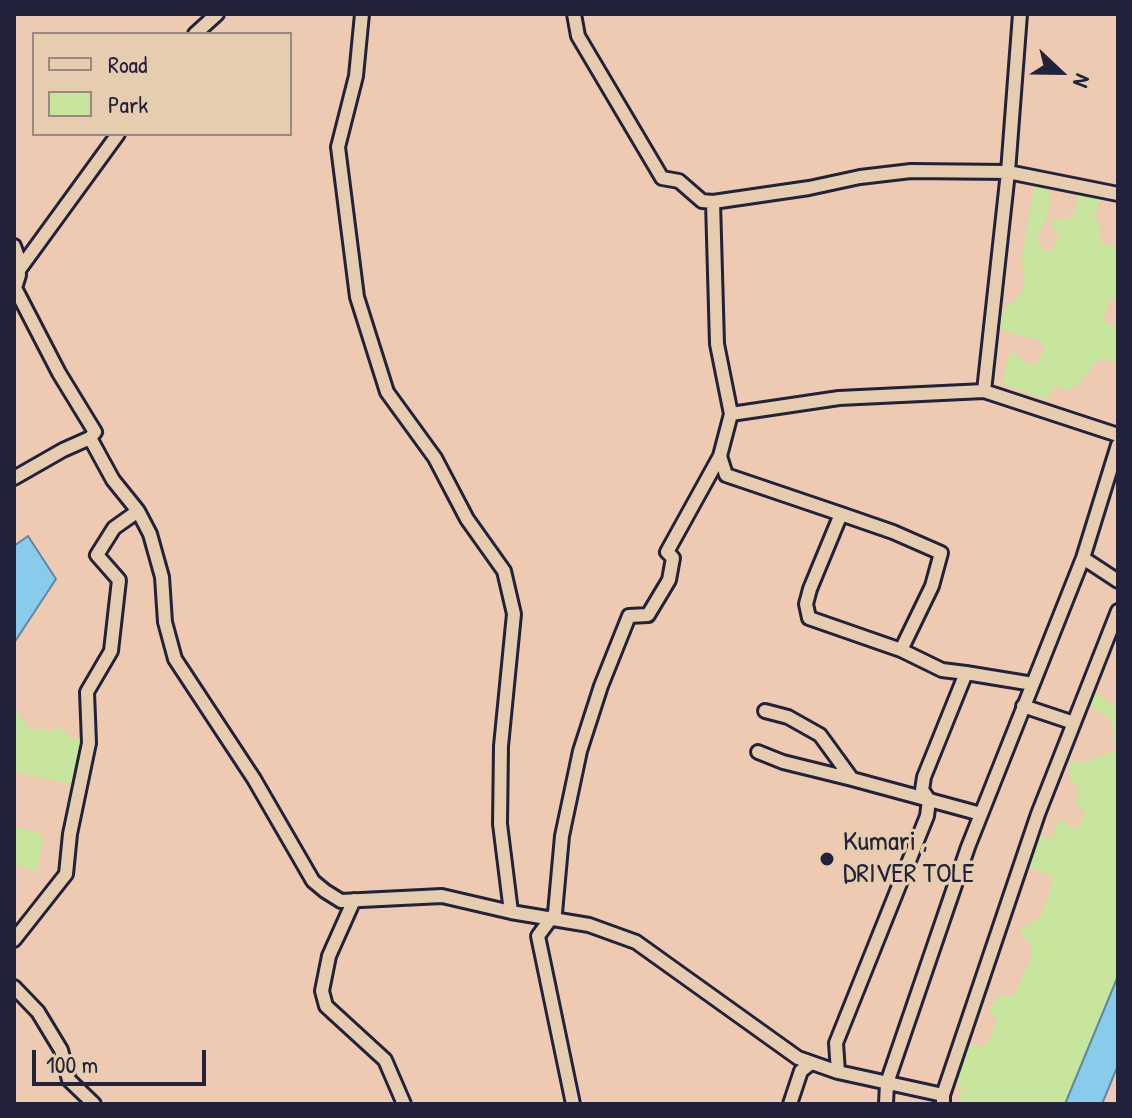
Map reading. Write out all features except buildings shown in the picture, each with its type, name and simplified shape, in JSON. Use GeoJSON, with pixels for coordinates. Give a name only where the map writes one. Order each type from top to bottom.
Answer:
{"type":"FeatureCollection","features":[{"type":"Feature","properties":{"kind":"street"},"geometry":{"type":"LineString","coordinates":[[197,32],[217,14]]}},
{"type":"Feature","properties":{"kind":"street"},"geometry":{"type":"LineString","coordinates":[[362,14],[356,76],[338,147],[357,297],[387,392],[435,458],[467,519],[504,571],[514,614],[501,746],[500,824],[511,912]]}},
{"type":"Feature","properties":{"kind":"street"},"geometry":{"type":"LineString","coordinates":[[574,14],[578,36],[662,178],[679,181],[702,201],[713,202],[911,171],[1008,172],[1118,194]]}},
{"type":"Feature","properties":{"kind":"street"},"geometry":{"type":"LineString","coordinates":[[984,391],[1008,172],[1020,14]]}},
{"type":"Feature","properties":{"kind":"street"},"geometry":{"type":"LineString","coordinates":[[14,478],[90,438],[95,432],[59,373],[15,288],[19,270],[117,136]]}},
{"type":"Feature","properties":{"kind":"street"},"geometry":{"type":"LineString","coordinates":[[573,1104],[538,936],[555,913],[562,836],[580,751],[601,686],[629,616],[648,615],[669,580],[673,558],[667,552],[720,456],[731,414],[717,344],[713,202]]}},
{"type":"Feature","properties":{"kind":"street"},"geometry":{"type":"LineString","coordinates":[[14,246],[19,270]]}},
{"type":"Feature","properties":{"kind":"street"},"geometry":{"type":"LineString","coordinates":[[731,414],[839,398],[984,391],[1118,435]]}},
{"type":"Feature","properties":{"kind":"street"},"geometry":{"type":"LineString","coordinates":[[90,438],[113,480],[138,511],[150,534],[162,577],[165,622],[175,659],[254,779],[313,881],[341,901],[442,896],[589,925],[636,942],[798,1058],[943,1100],[1038,814],[1118,611]]}},
{"type":"Feature","properties":{"kind":"street"},"geometry":{"type":"LineString","coordinates":[[886,1104],[887,1083],[981,814],[1083,558],[1118,445]]}},
{"type":"Feature","properties":{"kind":"street"},"geometry":{"type":"LineString","coordinates":[[720,456],[726,475],[893,532],[941,553],[932,586],[901,650]]}},
{"type":"Feature","properties":{"kind":"street"},"geometry":{"type":"LineString","coordinates":[[14,940],[66,874],[70,834],[89,743],[87,692],[111,651],[119,580],[97,555],[114,528],[138,511]]}},
{"type":"Feature","properties":{"kind":"street"},"geometry":{"type":"LineString","coordinates":[[841,514],[810,589],[806,611],[809,618],[901,650],[942,670],[1033,684]]}},
{"type":"Feature","properties":{"kind":"street"},"geometry":{"type":"LineString","coordinates":[[1083,558],[1118,581]]}},
{"type":"Feature","properties":{"kind":"street"},"geometry":{"type":"LineString","coordinates":[[838,1072],[836,1043],[927,816],[929,800],[922,790],[924,777],[966,673]]}},
{"type":"Feature","properties":{"kind":"street"},"geometry":{"type":"LineString","coordinates":[[1023,706],[1074,723]]}},
{"type":"Feature","properties":{"kind":"street"},"geometry":{"type":"LineString","coordinates":[[765,711],[788,717],[820,735],[852,779]]}},
{"type":"Feature","properties":{"kind":"street"},"geometry":{"type":"LineString","coordinates":[[758,752],[783,762],[981,814]]}},
{"type":"Feature","properties":{"kind":"street"},"geometry":{"type":"LineString","coordinates":[[354,900],[329,956],[322,991],[326,1006],[385,1060],[404,1104]]}},
{"type":"Feature","properties":{"kind":"street"},"geometry":{"type":"LineString","coordinates":[[14,987],[38,1012],[61,1050],[69,1080],[94,1104]]}},
{"type":"Feature","properties":{"kind":"street"},"geometry":{"type":"LineString","coordinates":[[790,1104],[801,1071],[811,1063]]}},
{"type":"Feature","properties":{"kind":"green space"},"geometry":{"type":"Polygon","coordinates":[[[1035,182],[1048,187],[1050,198],[1048,215],[1037,238],[1043,251],[1051,251],[1056,243],[1058,231],[1052,228],[1052,219],[1068,219],[1076,211],[1077,190],[1097,194],[1100,199],[1095,216],[1099,223],[1101,244],[1118,246],[1118,299],[1110,300],[1103,321],[1118,327],[1118,361],[1097,360],[1081,383],[1068,390],[1055,386],[1047,399],[1004,385],[1009,354],[1016,354],[1026,363],[1036,365],[1045,347],[1039,340],[1003,331],[999,320],[1007,304],[1016,301],[1024,287],[1022,256],[1035,182]]]}},
{"type":"Feature","properties":{"kind":"green space"},"geometry":{"type":"Polygon","coordinates":[[[1094,693],[1118,707],[1118,976],[1065,1104],[959,1104],[961,1088],[948,1072],[956,1046],[986,1046],[997,1020],[989,1011],[997,996],[1014,996],[1029,962],[1032,947],[1019,930],[1040,917],[1054,876],[1026,867],[1036,835],[1052,839],[1059,818],[1076,830],[1086,813],[1076,804],[1079,789],[1069,778],[1069,762],[1085,762],[1116,750],[1110,719],[1088,704],[1094,693]]]}},
{"type":"Feature","properties":{"kind":"green space"},"geometry":{"type":"Polygon","coordinates":[[[14,708],[29,728],[51,731],[59,725],[71,739],[84,737],[75,785],[14,772],[14,708]]]}},
{"type":"Feature","properties":{"kind":"green space"},"geometry":{"type":"Polygon","coordinates":[[[14,826],[44,835],[37,871],[14,864],[14,826]]]}},
{"type":"Feature","properties":{"kind":"water"},"geometry":{"type":"Polygon","coordinates":[[[28,536],[56,579],[14,643],[14,546],[28,536]]]}},
{"type":"Feature","properties":{"kind":"water"},"geometry":{"type":"Polygon","coordinates":[[[1118,976],[1118,1065],[1102,1104],[1065,1104],[1118,976]]]}},
{"type":"Feature","properties":{"kind":"place","name":"Kumari , DRIVER TOLE"},"geometry":{"type":"Point","coordinates":[827,859]}}]}
